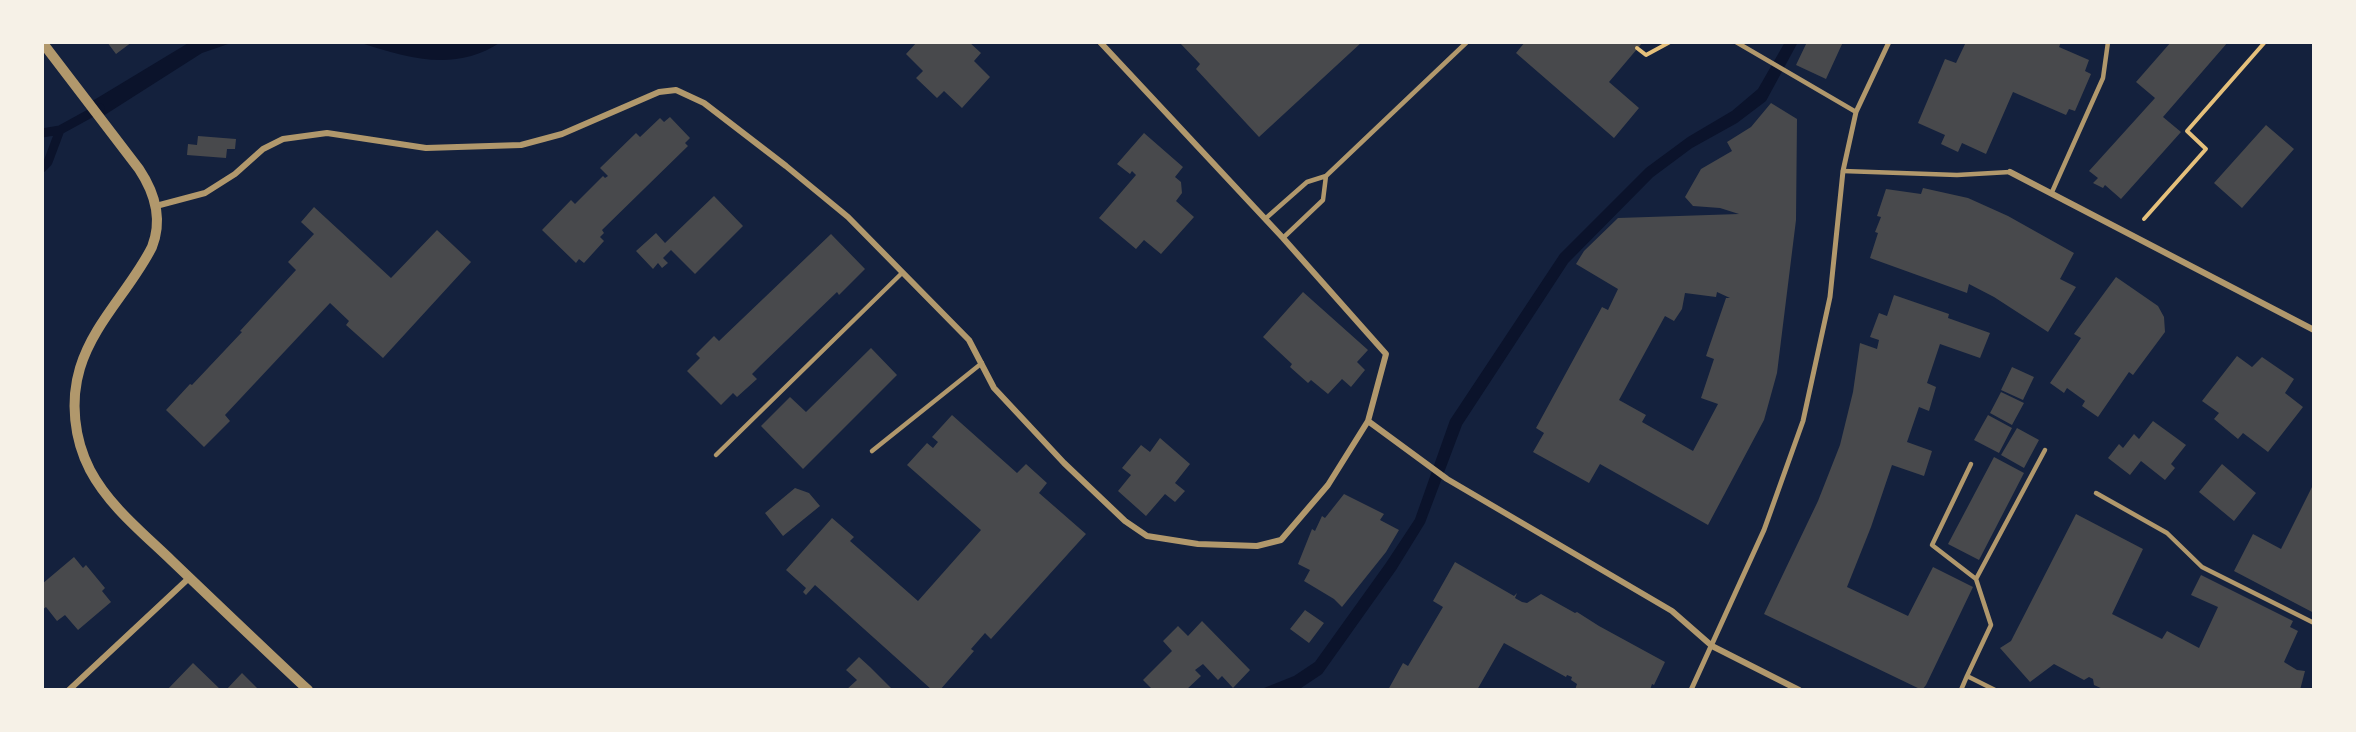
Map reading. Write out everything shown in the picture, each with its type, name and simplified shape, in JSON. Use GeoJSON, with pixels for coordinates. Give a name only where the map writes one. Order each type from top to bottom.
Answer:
{"type":"FeatureCollection","features":[{"type":"Feature","properties":{"kind":"street"},"geometry":{"type":"LineString","coordinates":[[42,42],[146,179],[156,206],[158,223],[152,247],[87,348],[77,380],[74,409],[82,448],[89,468],[99,484],[138,528],[308,690]]}},
{"type":"Feature","properties":{"kind":"street"},"geometry":{"type":"LineString","coordinates":[[156,206],[177,202],[205,192],[235,174],[263,148],[283,139],[327,133],[426,148],[521,146],[562,134],[659,92],[676,90],[704,103],[848,217],[969,340],[994,388],[1065,463],[1125,521],[1147,536],[1198,544],[1257,546],[1281,540],[1328,485],[1368,421],[1386,354],[1283,238],[1100,42]]}},
{"type":"Feature","properties":{"kind":"street"},"geometry":{"type":"LineString","coordinates":[[1691,690],[1764,530],[1803,421],[1830,297],[1843,171],[1856,112],[1889,42]]}},
{"type":"Feature","properties":{"kind":"street"},"geometry":{"type":"LineString","coordinates":[[2010,171],[2314,330]]}},
{"type":"Feature","properties":{"kind":"street"},"geometry":{"type":"LineString","coordinates":[[1368,421],[1409,453],[1448,479],[1672,611],[1712,646],[1798,690]]}},
{"type":"Feature","properties":{"kind":"street"},"geometry":{"type":"LineString","coordinates":[[69,690],[189,578]]}},
{"type":"Feature","properties":{"kind":"lane"},"geometry":{"type":"LineString","coordinates":[[1265,219],[1307,182],[1326,176],[1467,42]]}},
{"type":"Feature","properties":{"kind":"lane"},"geometry":{"type":"LineString","coordinates":[[1736,42],[1856,112]]}},
{"type":"Feature","properties":{"kind":"lane"},"geometry":{"type":"LineString","coordinates":[[2052,192],[2103,78],[2108,42]]}},
{"type":"Feature","properties":{"kind":"lane"},"geometry":{"type":"LineString","coordinates":[[1843,171],[1957,175],[2010,171]]}},
{"type":"Feature","properties":{"kind":"lane"},"geometry":{"type":"LineString","coordinates":[[1283,238],[1323,200],[1326,176]]}},
{"type":"Feature","properties":{"kind":"lane"},"geometry":{"type":"LineString","coordinates":[[716,455],[902,273]]}},
{"type":"Feature","properties":{"kind":"lane"},"geometry":{"type":"LineString","coordinates":[[872,451],[982,363]]}},
{"type":"Feature","properties":{"kind":"lane"},"geometry":{"type":"LineString","coordinates":[[1976,579],[2045,450]]}},
{"type":"Feature","properties":{"kind":"lane"},"geometry":{"type":"LineString","coordinates":[[1961,690],[1991,625],[1976,579],[1932,546],[1971,464]]}},
{"type":"Feature","properties":{"kind":"lane"},"geometry":{"type":"LineString","coordinates":[[2096,493],[2167,533],[2202,567],[2314,623]]}},
{"type":"Feature","properties":{"kind":"lane"},"geometry":{"type":"LineString","coordinates":[[1967,676],[1995,690]]}},
{"type":"Feature","properties":{"kind":"path"},"geometry":{"type":"LineString","coordinates":[[1638,48],[1646,55],[1670,42]]}},
{"type":"Feature","properties":{"kind":"path"},"geometry":{"type":"LineString","coordinates":[[2144,219],[2206,149],[2187,131],[2265,42]]}},
{"type":"Feature","properties":{"kind":"water"},"geometry":{"type":"Polygon","coordinates":[[[190,42],[234,42],[202,53],[100,118],[89,103],[190,42]]]}},
{"type":"Feature","properties":{"kind":"water"},"geometry":{"type":"Polygon","coordinates":[[[358,42],[501,42],[483,52],[466,57],[431,60],[395,53],[358,42]]]}},
{"type":"Feature","properties":{"kind":"water"},"geometry":{"type":"Polygon","coordinates":[[[1785,42],[1798,42],[1766,101],[1737,123],[1692,148],[1653,177],[1568,263],[1462,425],[1425,523],[1396,570],[1322,674],[1298,690],[1259,690],[1294,676],[1315,662],[1386,563],[1415,519],[1450,420],[1560,254],[1646,168],[1688,137],[1732,111],[1758,89],[1785,42]]]}},
{"type":"Feature","properties":{"kind":"building"},"geometry":{"type":"Polygon","coordinates":[[[107,42],[132,42],[116,54],[107,42]]]}},
{"type":"Feature","properties":{"kind":"building"},"geometry":{"type":"Polygon","coordinates":[[[917,42],[946,42],[948,44],[950,42],[969,42],[981,53],[974,61],[990,77],[962,108],[944,91],[937,98],[916,78],[923,71],[906,54],[917,42]]]}},
{"type":"Feature","properties":{"kind":"building"},"geometry":{"type":"Polygon","coordinates":[[[1179,42],[1362,42],[1259,137],[1196,69],[1200,64],[1179,42]]]}},
{"type":"Feature","properties":{"kind":"building"},"geometry":{"type":"Polygon","coordinates":[[[1525,42],[1643,42],[1609,82],[1639,108],[1614,138],[1516,53],[1525,42]]]}},
{"type":"Feature","properties":{"kind":"building"},"geometry":{"type":"Polygon","coordinates":[[[1807,42],[1843,42],[1826,79],[1796,65],[1807,42]]]}},
{"type":"Feature","properties":{"kind":"building"},"geometry":{"type":"Polygon","coordinates":[[[1966,42],[2061,42],[2059,47],[2089,60],[2085,71],[2091,74],[2075,111],[2069,109],[2066,115],[2013,92],[1986,154],[1962,143],[1958,152],[1941,144],[1945,135],[1918,123],[1945,59],[1956,63],[1966,42]]]}},
{"type":"Feature","properties":{"kind":"building"},"geometry":{"type":"Polygon","coordinates":[[[2171,42],[2228,42],[2163,117],[2181,132],[2121,199],[2105,185],[2103,188],[2093,183],[2098,178],[2089,171],[2155,98],[2136,82],[2171,42]]]}},
{"type":"Feature","properties":{"kind":"building"},"geometry":{"type":"Polygon","coordinates":[[[1771,103],[1797,119],[1796,220],[1777,373],[1764,420],[1708,525],[1600,464],[1589,483],[1533,452],[1544,433],[1536,428],[1602,307],[1608,310],[1618,289],[1576,264],[1584,251],[1618,218],[1739,214],[1720,208],[1693,206],[1685,197],[1701,169],[1732,151],[1727,142],[1751,127],[1771,103]],[[1717,292],[1716,297],[1685,293],[1682,309],[1674,321],[1665,316],[1619,400],[1646,415],[1642,422],[1693,451],[1718,404],[1701,398],[1714,359],[1706,356],[1726,298],[1730,298],[1717,292]]]}},
{"type":"Feature","properties":{"kind":"building"},"geometry":{"type":"Polygon","coordinates":[[[670,117],[690,138],[685,143],[688,146],[602,230],[604,233],[600,237],[604,241],[584,263],[579,259],[576,263],[542,230],[571,200],[575,204],[603,176],[605,178],[608,176],[600,168],[636,133],[640,137],[660,118],[664,122],[670,117]]]}},
{"type":"Feature","properties":{"kind":"building"},"geometry":{"type":"Polygon","coordinates":[[[2266,125],[2294,149],[2242,208],[2214,183],[2266,125]]]}},
{"type":"Feature","properties":{"kind":"building"},"geometry":{"type":"Polygon","coordinates":[[[1144,133],[1183,167],[1175,177],[1181,182],[1182,193],[1176,201],[1194,217],[1161,254],[1144,240],[1136,249],[1099,218],[1136,175],[1132,171],[1130,174],[1117,164],[1144,133]]]}},
{"type":"Feature","properties":{"kind":"building"},"geometry":{"type":"Polygon","coordinates":[[[198,136],[236,139],[235,149],[227,149],[226,158],[187,155],[188,144],[197,145],[198,136]]]}},
{"type":"Feature","properties":{"kind":"building"},"geometry":{"type":"Polygon","coordinates":[[[1923,188],[1968,198],[2008,216],[2074,253],[2060,279],[2076,287],[2048,332],[1994,297],[1969,284],[1967,293],[1870,258],[1878,233],[1875,232],[1881,217],[1877,216],[1886,189],[1921,194],[1923,188]]]}},
{"type":"Feature","properties":{"kind":"building"},"geometry":{"type":"Polygon","coordinates":[[[714,196],[743,226],[695,274],[671,250],[663,258],[668,263],[662,268],[658,263],[653,269],[636,251],[656,233],[665,243],[714,196]]]}},
{"type":"Feature","properties":{"kind":"building"},"geometry":{"type":"Polygon","coordinates":[[[314,207],[391,278],[437,230],[471,262],[383,358],[346,325],[349,321],[330,303],[225,415],[230,421],[204,447],[166,410],[242,332],[240,331],[296,270],[288,262],[314,234],[301,222],[314,207]]]}},
{"type":"Feature","properties":{"kind":"building"},"geometry":{"type":"Polygon","coordinates":[[[831,234],[865,269],[839,295],[837,292],[752,374],[757,379],[737,397],[733,393],[721,405],[687,371],[700,358],[696,354],[714,336],[719,341],[831,234]]]}},
{"type":"Feature","properties":{"kind":"building"},"geometry":{"type":"Polygon","coordinates":[[[2116,277],[2158,306],[2164,317],[2165,332],[2133,375],[2129,372],[2098,417],[2082,406],[2085,401],[2067,388],[2064,393],[2050,383],[2081,338],[2074,334],[2116,277]]]}},
{"type":"Feature","properties":{"kind":"building"},"geometry":{"type":"Polygon","coordinates":[[[1303,292],[1368,350],[1357,362],[1365,370],[1351,387],[1342,379],[1328,394],[1311,380],[1308,383],[1290,367],[1292,364],[1263,337],[1303,292]]]}},
{"type":"Feature","properties":{"kind":"building"},"geometry":{"type":"Polygon","coordinates":[[[1894,295],[1949,314],[1948,318],[1990,333],[1980,358],[1940,344],[1927,383],[1936,387],[1929,411],[1919,407],[1907,442],[1932,451],[1924,476],[1892,465],[1847,587],[1908,616],[1933,567],[1973,587],[1922,690],[1764,614],[1818,501],[1840,445],[1853,392],[1860,343],[1877,349],[1879,340],[1870,337],[1879,313],[1887,316],[1894,295]]]}},
{"type":"Feature","properties":{"kind":"building"},"geometry":{"type":"Polygon","coordinates":[[[871,348],[897,375],[803,469],[761,426],[790,397],[806,412],[871,348]]]}},
{"type":"Feature","properties":{"kind":"building"},"geometry":{"type":"Polygon","coordinates":[[[2237,356],[2252,367],[2262,357],[2294,379],[2285,393],[2303,407],[2268,452],[2243,433],[2238,439],[2214,419],[2219,413],[2202,401],[2237,356]]]}},
{"type":"Feature","properties":{"kind":"building"},"geometry":{"type":"Polygon","coordinates":[[[2012,367],[2034,377],[2023,400],[2001,390],[2012,367]]]}},
{"type":"Feature","properties":{"kind":"building"},"geometry":{"type":"Polygon","coordinates":[[[2001,392],[2024,403],[2012,425],[1990,413],[2001,392]]]}},
{"type":"Feature","properties":{"kind":"building"},"geometry":{"type":"Polygon","coordinates":[[[952,415],[1017,473],[1026,464],[1047,483],[1039,493],[1086,534],[991,639],[985,633],[971,649],[974,651],[940,690],[932,690],[815,585],[806,595],[803,592],[806,588],[786,570],[832,518],[854,537],[850,541],[918,601],[981,530],[907,465],[927,443],[933,448],[938,442],[932,437],[952,415]]]}},
{"type":"Feature","properties":{"kind":"building"},"geometry":{"type":"Polygon","coordinates":[[[1988,415],[2012,428],[1999,453],[1974,440],[1988,415]]]}},
{"type":"Feature","properties":{"kind":"building"},"geometry":{"type":"Polygon","coordinates":[[[2153,421],[2186,445],[2171,464],[2175,468],[2165,480],[2141,461],[2130,475],[2108,458],[2119,444],[2123,448],[2134,434],[2139,439],[2153,421]]]}},
{"type":"Feature","properties":{"kind":"building"},"geometry":{"type":"Polygon","coordinates":[[[2017,428],[2039,440],[2024,468],[2001,455],[2017,428]]]}},
{"type":"Feature","properties":{"kind":"building"},"geometry":{"type":"Polygon","coordinates":[[[1160,438],[1190,464],[1175,483],[1185,491],[1175,502],[1165,494],[1146,516],[1118,491],[1131,475],[1122,468],[1141,445],[1150,452],[1160,438]]]}},
{"type":"Feature","properties":{"kind":"building"},"geometry":{"type":"Polygon","coordinates":[[[1994,457],[2024,473],[1979,560],[1948,544],[1994,457]]]}},
{"type":"Feature","properties":{"kind":"building"},"geometry":{"type":"Polygon","coordinates":[[[2222,464],[2256,493],[2234,521],[2199,492],[2222,464]]]}},
{"type":"Feature","properties":{"kind":"building"},"geometry":{"type":"Polygon","coordinates":[[[2314,483],[2314,613],[2234,571],[2253,534],[2281,549],[2314,483]]]}},
{"type":"Feature","properties":{"kind":"building"},"geometry":{"type":"Polygon","coordinates":[[[795,488],[809,493],[820,506],[783,536],[765,513],[795,488]]]}},
{"type":"Feature","properties":{"kind":"building"},"geometry":{"type":"Polygon","coordinates":[[[1344,494],[1384,514],[1380,520],[1399,530],[1386,552],[1342,607],[1334,599],[1304,581],[1310,570],[1298,564],[1312,529],[1315,531],[1322,516],[1325,518],[1344,494]]]}},
{"type":"Feature","properties":{"kind":"building"},"geometry":{"type":"Polygon","coordinates":[[[2076,514],[2143,549],[2112,614],[2162,639],[2167,631],[2199,648],[2218,607],[2191,595],[2201,575],[2293,621],[2290,627],[2298,631],[2284,662],[2297,670],[2305,671],[2300,690],[2105,690],[2094,685],[2093,679],[2089,677],[2084,680],[2054,664],[2030,682],[2000,648],[2011,641],[2076,514]]]}},
{"type":"Feature","properties":{"kind":"building"},"geometry":{"type":"Polygon","coordinates":[[[74,557],[83,568],[86,565],[105,588],[102,591],[111,602],[78,630],[65,615],[57,621],[46,607],[42,610],[42,584],[74,557]]]}},
{"type":"Feature","properties":{"kind":"building"},"geometry":{"type":"Polygon","coordinates":[[[1455,562],[1514,596],[1517,593],[1515,598],[1522,602],[1527,603],[1541,594],[1665,662],[1654,685],[1652,684],[1650,690],[1575,690],[1577,684],[1571,680],[1572,677],[1567,675],[1566,677],[1504,643],[1477,690],[1388,690],[1403,663],[1408,666],[1443,607],[1433,601],[1455,562]]]}},
{"type":"Feature","properties":{"kind":"building"},"geometry":{"type":"Polygon","coordinates":[[[1305,610],[1324,623],[1309,643],[1290,629],[1305,610]]]}},
{"type":"Feature","properties":{"kind":"building"},"geometry":{"type":"Polygon","coordinates":[[[1202,621],[1250,670],[1233,688],[1222,676],[1218,680],[1203,664],[1195,670],[1201,676],[1186,690],[1153,690],[1143,680],[1172,651],[1163,641],[1178,626],[1188,636],[1202,621]]]}},
{"type":"Feature","properties":{"kind":"building"},"geometry":{"type":"Polygon","coordinates":[[[859,657],[893,690],[846,690],[857,680],[846,670],[859,657]]]}},
{"type":"Feature","properties":{"kind":"building"},"geometry":{"type":"Polygon","coordinates":[[[193,663],[221,690],[167,690],[193,663]]]}},
{"type":"Feature","properties":{"kind":"building"},"geometry":{"type":"Polygon","coordinates":[[[242,673],[259,690],[226,690],[242,673]]]}},
{"type":"Feature","properties":{"kind":"waterway"},"geometry":{"type":"LineString","coordinates":[[42,133],[60,130],[100,108]]}},
{"type":"Feature","properties":{"kind":"waterway"},"geometry":{"type":"LineString","coordinates":[[42,168],[48,162],[60,130]]}}]}
